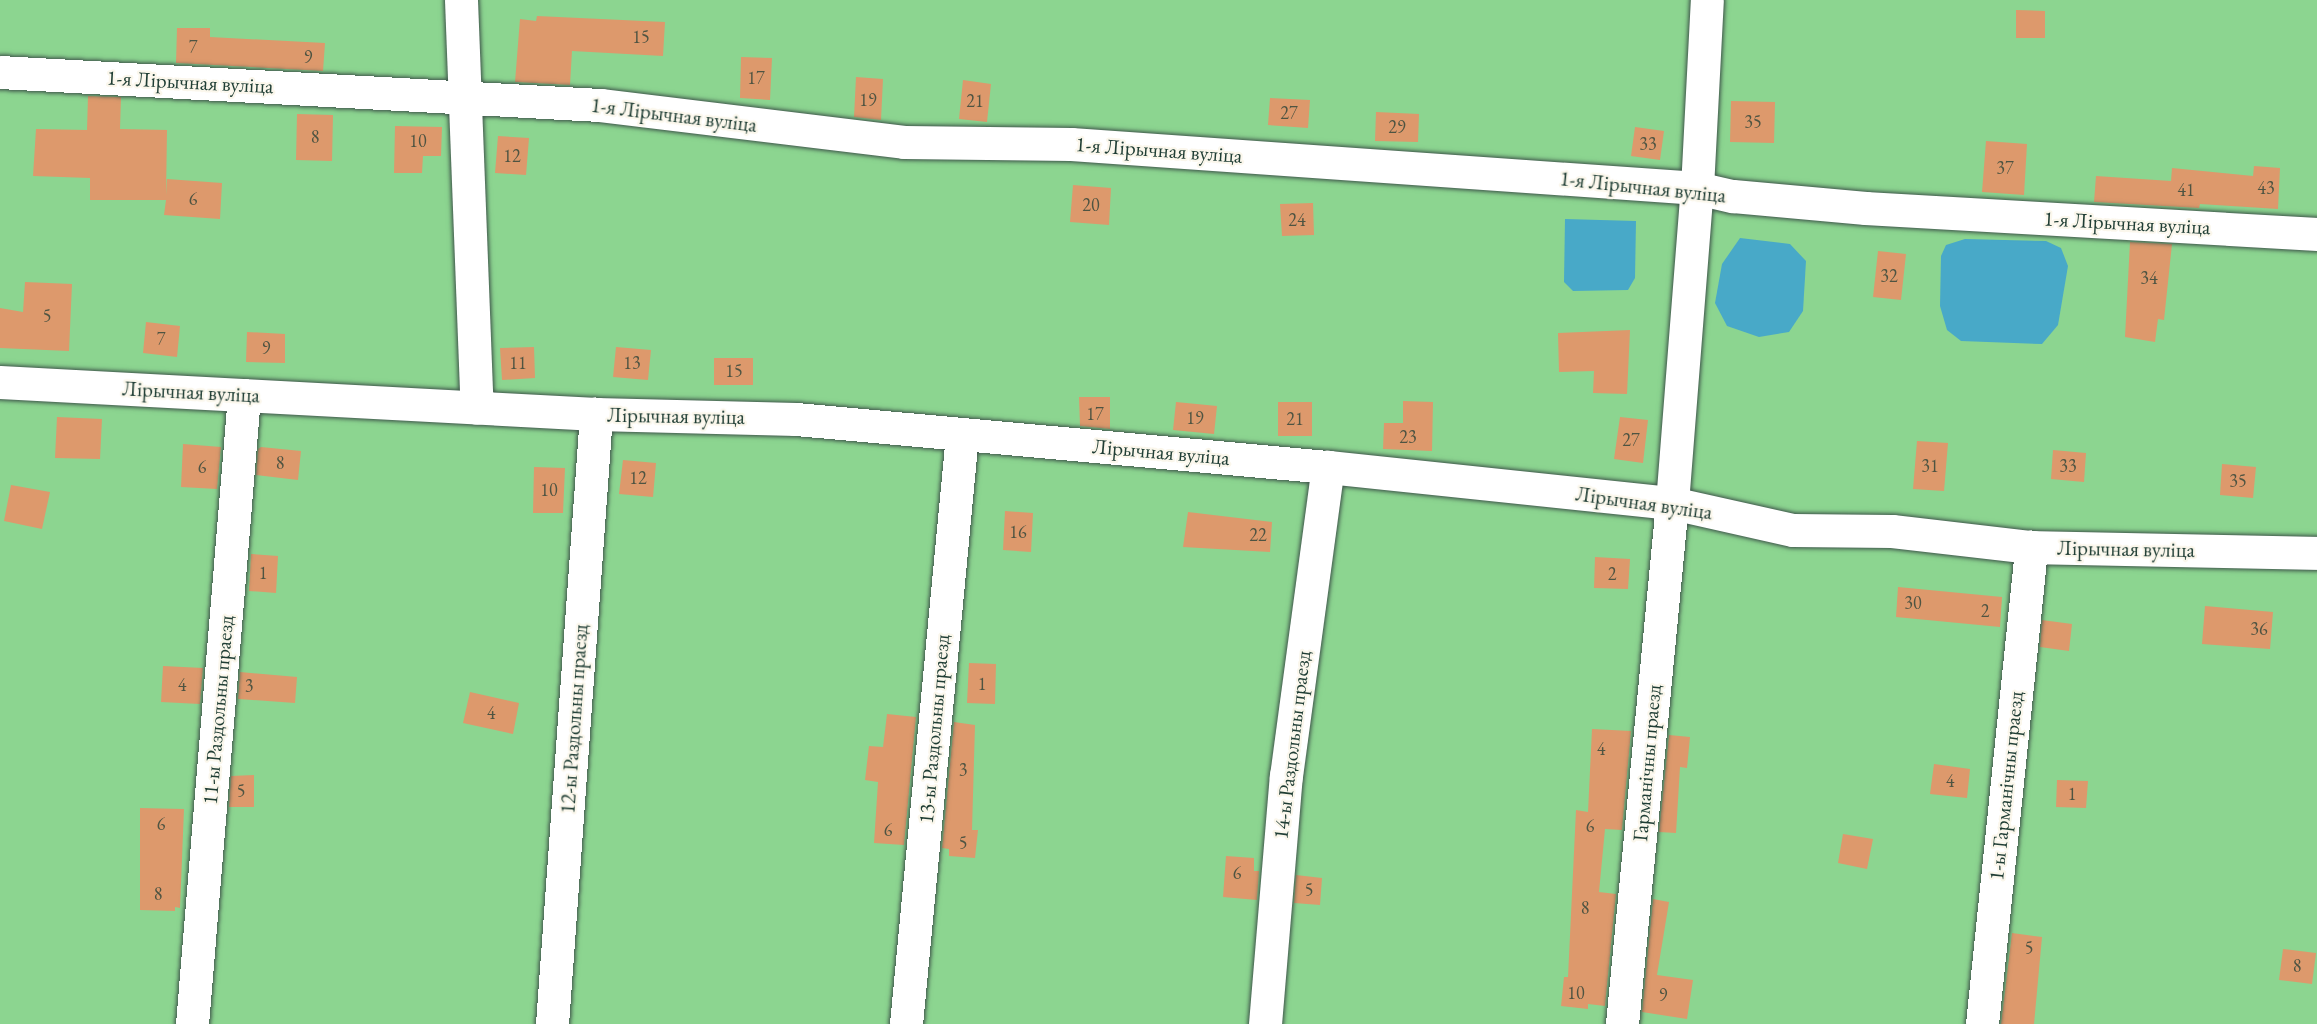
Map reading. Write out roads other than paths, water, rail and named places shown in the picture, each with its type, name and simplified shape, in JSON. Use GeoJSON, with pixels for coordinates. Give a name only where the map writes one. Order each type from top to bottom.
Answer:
{"type":"FeatureCollection","features":[{"type":"Feature","properties":{"kind":"lane"},"geometry":{"type":"LineString","coordinates":[[461,0],[463,97],[477,408]]}},
{"type":"Feature","properties":{"kind":"lane","name":"Гарманічны праезд"},"geometry":{"type":"LineString","coordinates":[[1622,1024],[1672,503],[1697,188],[1707,0]]}},
{"type":"Feature","properties":{"kind":"lane","name":"1-я Лірычная вуліца"},"geometry":{"type":"LineString","coordinates":[[0,72],[600,105],[904,142],[1071,144],[1697,188],[1733,196],[1865,207],[2317,234]]}},
{"type":"Feature","properties":{"kind":"lane","name":"Лірычная вуліца"},"geometry":{"type":"LineString","coordinates":[[0,382],[596,414],[796,419],[1328,467],[1672,503],[1793,530],[1892,531],[2031,547],[2317,553]]}},
{"type":"Feature","properties":{"kind":"lane","name":"11-ы Раздольны праезд"},"geometry":{"type":"LineString","coordinates":[[192,1024],[244,395]]}},
{"type":"Feature","properties":{"kind":"lane","name":"12-ы Раздольны праезд"},"geometry":{"type":"LineString","coordinates":[[552,1024],[596,414]]}},
{"type":"Feature","properties":{"kind":"lane","name":"13-ы Раздольны праезд"},"geometry":{"type":"LineString","coordinates":[[906,1024],[962,435]]}},
{"type":"Feature","properties":{"kind":"lane","name":"14-ы Раздольны праезд"},"geometry":{"type":"LineString","coordinates":[[1265,1024],[1286,776],[1328,467]]}},
{"type":"Feature","properties":{"kind":"lane","name":"1-ы Гарманічны праезд"},"geometry":{"type":"LineString","coordinates":[[1982,1024],[2031,547]]}},
{"type":"Feature","properties":{"kind":"water"},"geometry":{"type":"Polygon","coordinates":[[[1565,219],[1636,221],[1635,278],[1628,290],[1573,291],[1564,282],[1565,219]]]}},
{"type":"Feature","properties":{"kind":"water"},"geometry":{"type":"Polygon","coordinates":[[[1740,238],[1790,244],[1806,261],[1803,311],[1789,332],[1759,337],[1727,326],[1715,303],[1722,264],[1740,238]]]}},
{"type":"Feature","properties":{"kind":"water"},"geometry":{"type":"Polygon","coordinates":[[[1965,239],[2046,241],[2061,248],[2068,266],[2058,325],[2042,344],[1961,341],[1947,330],[1940,306],[1941,256],[1946,245],[1965,239]]]}}]}
